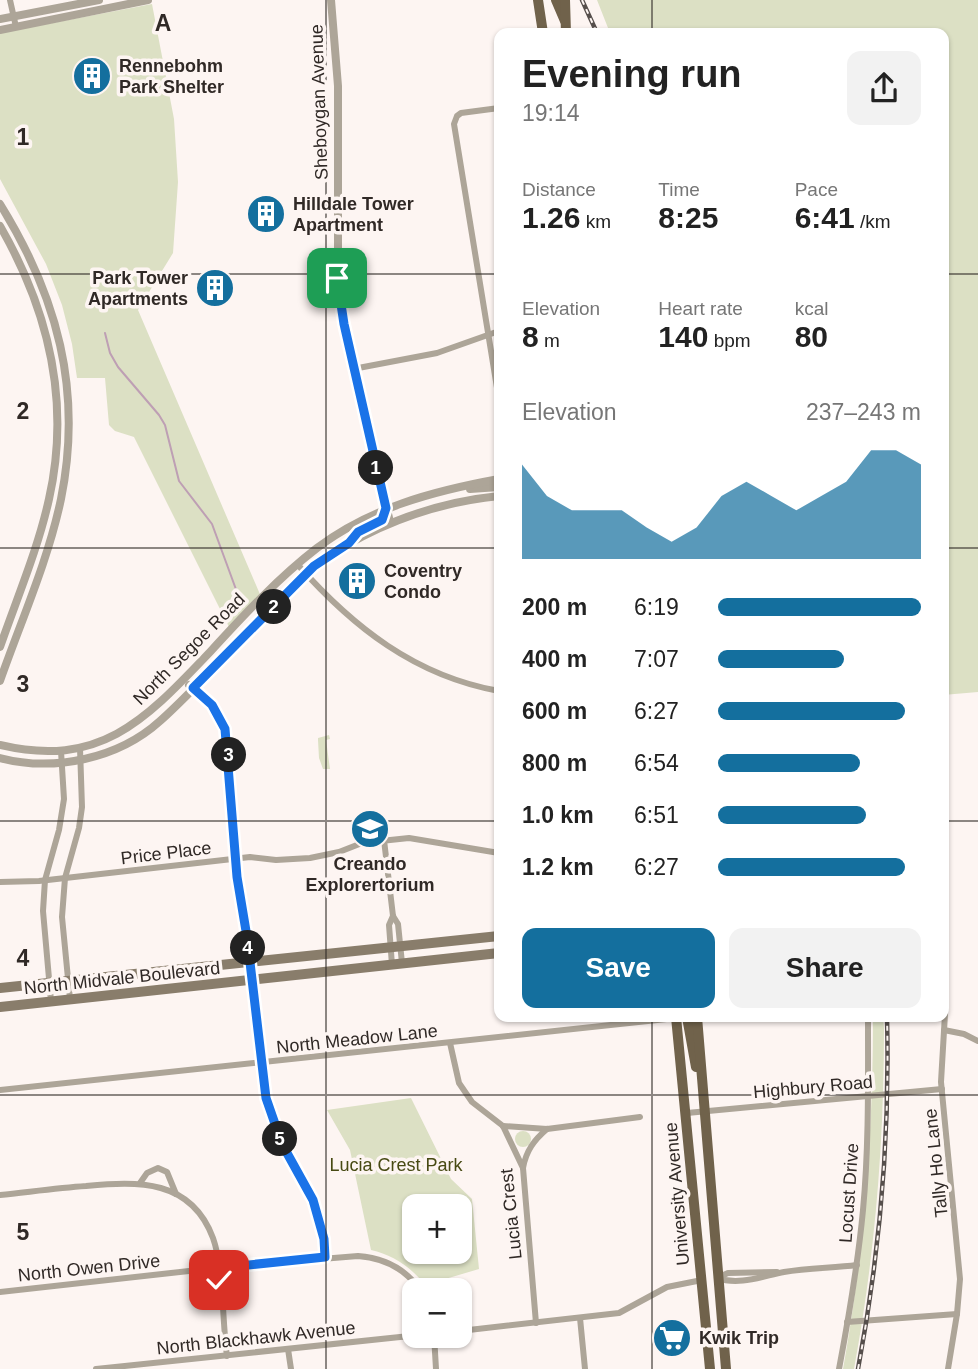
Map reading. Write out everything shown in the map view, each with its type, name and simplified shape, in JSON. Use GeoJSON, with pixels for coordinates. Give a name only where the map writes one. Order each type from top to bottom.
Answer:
{"type":"FeatureCollection","features":[{"type":"Feature","properties":{"kind":"main road"},"geometry":{"type":"LineString","coordinates":[[538,0],[542,28]]}},
{"type":"Feature","properties":{"kind":"main road"},"geometry":{"type":"LineString","coordinates":[[556,0],[566,28]]}},
{"type":"Feature","properties":{"kind":"main road"},"geometry":{"type":"LineString","coordinates":[[565,0],[568,28]]}},
{"type":"Feature","properties":{"kind":"main road","name":"North Midvale Boulevard"},"geometry":{"type":"LineString","coordinates":[[0,988],[494,937]]}},
{"type":"Feature","properties":{"kind":"main road","name":"North Midvale Boulevard"},"geometry":{"type":"LineString","coordinates":[[0,1007],[494,954]]}},
{"type":"Feature","properties":{"kind":"main road","name":"University Avenue"},"geometry":{"type":"LineString","coordinates":[[680,1022],[710,1369]]}},
{"type":"Feature","properties":{"kind":"main road"},"geometry":{"type":"LineString","coordinates":[[682,1022],[701,1079]]}},
{"type":"Feature","properties":{"kind":"main road","name":"University Avenue"},"geometry":{"type":"LineString","coordinates":[[697,1022],[726,1369]]}},
{"type":"Feature","properties":{"kind":"main road"},"geometry":{"type":"LineString","coordinates":[[699,1249],[709,1276],[717,1278]]}},
{"type":"Feature","properties":{"kind":"main road"},"geometry":{"type":"LineString","coordinates":[[702,1280],[710,1284],[720,1314]]}},
{"type":"Feature","properties":{"kind":"street"},"geometry":{"type":"LineString","coordinates":[[10,0],[16,27]]}},
{"type":"Feature","properties":{"kind":"street"},"geometry":{"type":"LineString","coordinates":[[0,19],[99,0]]}},
{"type":"Feature","properties":{"kind":"street"},"geometry":{"type":"LineString","coordinates":[[0,30],[148,0]]}},
{"type":"Feature","properties":{"kind":"street","name":"Sheboygan Avenue"},"geometry":{"type":"LineString","coordinates":[[330,0],[338,86],[337,278],[342,315],[390,522]]}},
{"type":"Feature","properties":{"kind":"street"},"geometry":{"type":"LineString","coordinates":[[494,109],[461,113],[454,124],[494,366]]}},
{"type":"Feature","properties":{"kind":"street"},"geometry":{"type":"LineString","coordinates":[[0,204],[25,246],[47,295],[60,338],[69,406],[66,466],[52,533],[0,681]]}},
{"type":"Feature","properties":{"kind":"street"},"geometry":{"type":"LineString","coordinates":[[0,226],[24,270],[44,321],[54,372],[58,431],[52,484],[44,519],[1,643],[12,645]]}},
{"type":"Feature","properties":{"kind":"street"},"geometry":{"type":"LineString","coordinates":[[354,369],[437,353],[494,332]]}},
{"type":"Feature","properties":{"kind":"street","name":"North Segoe Road"},"geometry":{"type":"LineString","coordinates":[[0,745],[34,751],[61,751],[80,748],[109,737],[135,723],[159,705],[267,594],[298,565],[343,530],[386,508],[494,480]]}},
{"type":"Feature","properties":{"kind":"street"},"geometry":{"type":"LineString","coordinates":[[444,491],[494,487]]}},
{"type":"Feature","properties":{"kind":"street","name":"North Segoe Road"},"geometry":{"type":"LineString","coordinates":[[0,758],[24,763],[62,763],[81,760],[119,747],[159,722],[306,574],[349,543],[390,522],[457,502],[494,497]]}},
{"type":"Feature","properties":{"kind":"street"},"geometry":{"type":"LineString","coordinates":[[349,543],[355,534],[384,517],[386,508]]}},
{"type":"Feature","properties":{"kind":"street"},"geometry":{"type":"LineString","coordinates":[[298,565],[343,613],[392,649],[449,677],[494,690]]}},
{"type":"Feature","properties":{"kind":"street"},"geometry":{"type":"LineString","coordinates":[[184,680],[212,705],[225,729],[235,859],[253,979],[266,1098],[282,1144],[313,1200],[324,1239],[325,1257]]}},
{"type":"Feature","properties":{"kind":"street"},"geometry":{"type":"LineString","coordinates":[[70,999],[62,917],[65,878],[82,807],[80,748]]}},
{"type":"Feature","properties":{"kind":"street"},"geometry":{"type":"LineString","coordinates":[[51,1001],[43,929],[45,880],[61,822],[64,785],[61,751]]}},
{"type":"Feature","properties":{"kind":"street","name":"Price Place"},"geometry":{"type":"LineString","coordinates":[[0,882],[45,880],[250,857],[276,860],[310,858],[339,852],[362,843],[415,838],[494,852]]}},
{"type":"Feature","properties":{"kind":"street"},"geometry":{"type":"LineString","coordinates":[[384,840],[393,916],[398,924],[397,964]]}},
{"type":"Feature","properties":{"kind":"street","name":"North Meadow Lane"},"geometry":{"type":"LineString","coordinates":[[0,1090],[636,1022]]}},
{"type":"Feature","properties":{"kind":"street","name":"Locust Drive"},"geometry":{"type":"LineString","coordinates":[[839,1369],[857,1265],[863,1206],[869,1096],[868,1022]]}},
{"type":"Feature","properties":{"kind":"street","name":"Tally Ho Lane"},"geometry":{"type":"LineString","coordinates":[[944,1022],[942,1089],[960,1261],[957,1314],[948,1369]]}},
{"type":"Feature","properties":{"kind":"street"},"geometry":{"type":"LineString","coordinates":[[944,1030],[964,1034],[978,1041]]}},
{"type":"Feature","properties":{"kind":"street","name":"Lucia Crest"},"geometry":{"type":"LineString","coordinates":[[450,1043],[455,1072],[465,1093],[481,1111],[503,1126],[523,1168],[536,1323]]}},
{"type":"Feature","properties":{"kind":"street","name":"Highbury Road"},"geometry":{"type":"LineString","coordinates":[[687,1113],[942,1089]]}},
{"type":"Feature","properties":{"kind":"street"},"geometry":{"type":"LineString","coordinates":[[503,1126],[547,1129],[640,1117]]}},
{"type":"Feature","properties":{"kind":"street"},"geometry":{"type":"LineString","coordinates":[[523,1168],[527,1152],[547,1129]]}},
{"type":"Feature","properties":{"kind":"street"},"geometry":{"type":"LineString","coordinates":[[140,1183],[147,1173],[158,1168],[167,1172],[176,1194]]}},
{"type":"Feature","properties":{"kind":"street"},"geometry":{"type":"LineString","coordinates":[[0,1195],[140,1183],[162,1187],[176,1194],[196,1210],[214,1240],[227,1356]]}},
{"type":"Feature","properties":{"kind":"street","name":"North Owen Drive"},"geometry":{"type":"LineString","coordinates":[[0,1292],[325,1257],[358,1256],[387,1262],[410,1278]]}},
{"type":"Feature","properties":{"kind":"street"},"geometry":{"type":"LineString","coordinates":[[717,1278],[726,1281],[738,1280],[783,1272],[857,1265]]}},
{"type":"Feature","properties":{"kind":"street"},"geometry":{"type":"LineString","coordinates":[[472,1330],[619,1313],[668,1287],[702,1280]]}},
{"type":"Feature","properties":{"kind":"street"},"geometry":{"type":"LineString","coordinates":[[848,1322],[957,1314]]}},
{"type":"Feature","properties":{"kind":"street"},"geometry":{"type":"LineString","coordinates":[[580,1318],[585,1369]]}},
{"type":"Feature","properties":{"kind":"street","name":"North Blackhawk Avenue"},"geometry":{"type":"LineString","coordinates":[[96,1369],[402,1337]]}},
{"type":"Feature","properties":{"kind":"street"},"geometry":{"type":"LineString","coordinates":[[434,1348],[436,1369]]}},
{"type":"Feature","properties":{"kind":"street"},"geometry":{"type":"LineString","coordinates":[[288,1349],[290,1369]]}},
{"type":"Feature","properties":{"kind":"green space"},"geometry":{"type":"Polygon","coordinates":[[[597,0],[978,0],[978,692],[949,694],[949,28],[608,28],[597,0]]]}},
{"type":"Feature","properties":{"kind":"green space"},"geometry":{"type":"Polygon","coordinates":[[[152,4],[174,119],[178,182],[173,253],[138,310],[262,599],[231,631],[134,437],[115,431],[109,425],[105,378],[77,378],[62,305],[46,264],[0,179],[0,33],[152,4]]]}},
{"type":"Feature","properties":{"kind":"green space"},"geometry":{"type":"Polygon","coordinates":[[[329,735],[330,739],[326,740],[330,769],[323,769],[319,758],[318,738],[329,735]]]}},
{"type":"Feature","properties":{"kind":"green space"},"geometry":{"type":"Polygon","coordinates":[[[873,1022],[883,1022],[877,1200],[868,1284],[854,1369],[843,1369],[857,1281],[871,1106],[873,1022]]]}},
{"type":"Feature","properties":{"kind":"green space","name":"Lucia Crest Park"},"geometry":{"type":"Polygon","coordinates":[[[411,1098],[451,1179],[467,1194],[402,1194],[402,1264],[371,1250],[350,1150],[327,1110],[411,1098]]]}},
{"type":"Feature","properties":{"kind":"green space"},"geometry":{"type":"Polygon","coordinates":[[[523,1131],[529,1133],[529,1145],[523,1147],[517,1145],[515,1139],[517,1133],[523,1131]]]}},
{"type":"Feature","properties":{"kind":"green space","name":"Lucia Crest Park"},"geometry":{"type":"Polygon","coordinates":[[[472,1199],[479,1269],[449,1278],[419,1278],[402,1264],[472,1264],[472,1199]]]}},
{"type":"Feature","properties":{"kind":"waterway"},"geometry":{"type":"LineString","coordinates":[[105,333],[110,353],[118,367],[165,425],[179,481],[212,524],[241,603]]}},
{"type":"Feature","properties":{"kind":"railway"},"geometry":{"type":"LineString","coordinates":[[582,0],[595,28]]}},
{"type":"Feature","properties":{"kind":"railway"},"geometry":{"type":"LineString","coordinates":[[858,1369],[872,1282],[882,1193],[887,1105],[887,1022]]}},
{"type":"Feature","properties":{"kind":"place","name":"Rennebohm Park Shelter"},"geometry":{"type":"Point","coordinates":[92,76]}},
{"type":"Feature","properties":{"kind":"place","name":"Hilldale Tower Apartment"},"geometry":{"type":"Point","coordinates":[266,214]}},
{"type":"Feature","properties":{"kind":"place","name":"Park Tower Apartments"},"geometry":{"type":"Point","coordinates":[215,288]}},
{"type":"Feature","properties":{"kind":"place","name":"Coventry Condo"},"geometry":{"type":"Point","coordinates":[357,581]}},
{"type":"Feature","properties":{"kind":"place","name":"Creando Explorertorium"},"geometry":{"type":"Point","coordinates":[370,829]}},
{"type":"Feature","properties":{"kind":"place","name":"Kwik Trip"},"geometry":{"type":"Point","coordinates":[672,1338]}},
{"type":"Feature","properties":{"kind":"route"},"geometry":{"type":"LineString","coordinates":[[219,1280],[219,1268],[325,1257],[324,1239],[313,1200],[282,1144],[266,1098],[253,979],[237,877],[228,740],[219,714],[193,688],[314,566],[349,543],[355,534],[382,520],[385,515],[386,508],[340,305],[337,278]]}}]}
